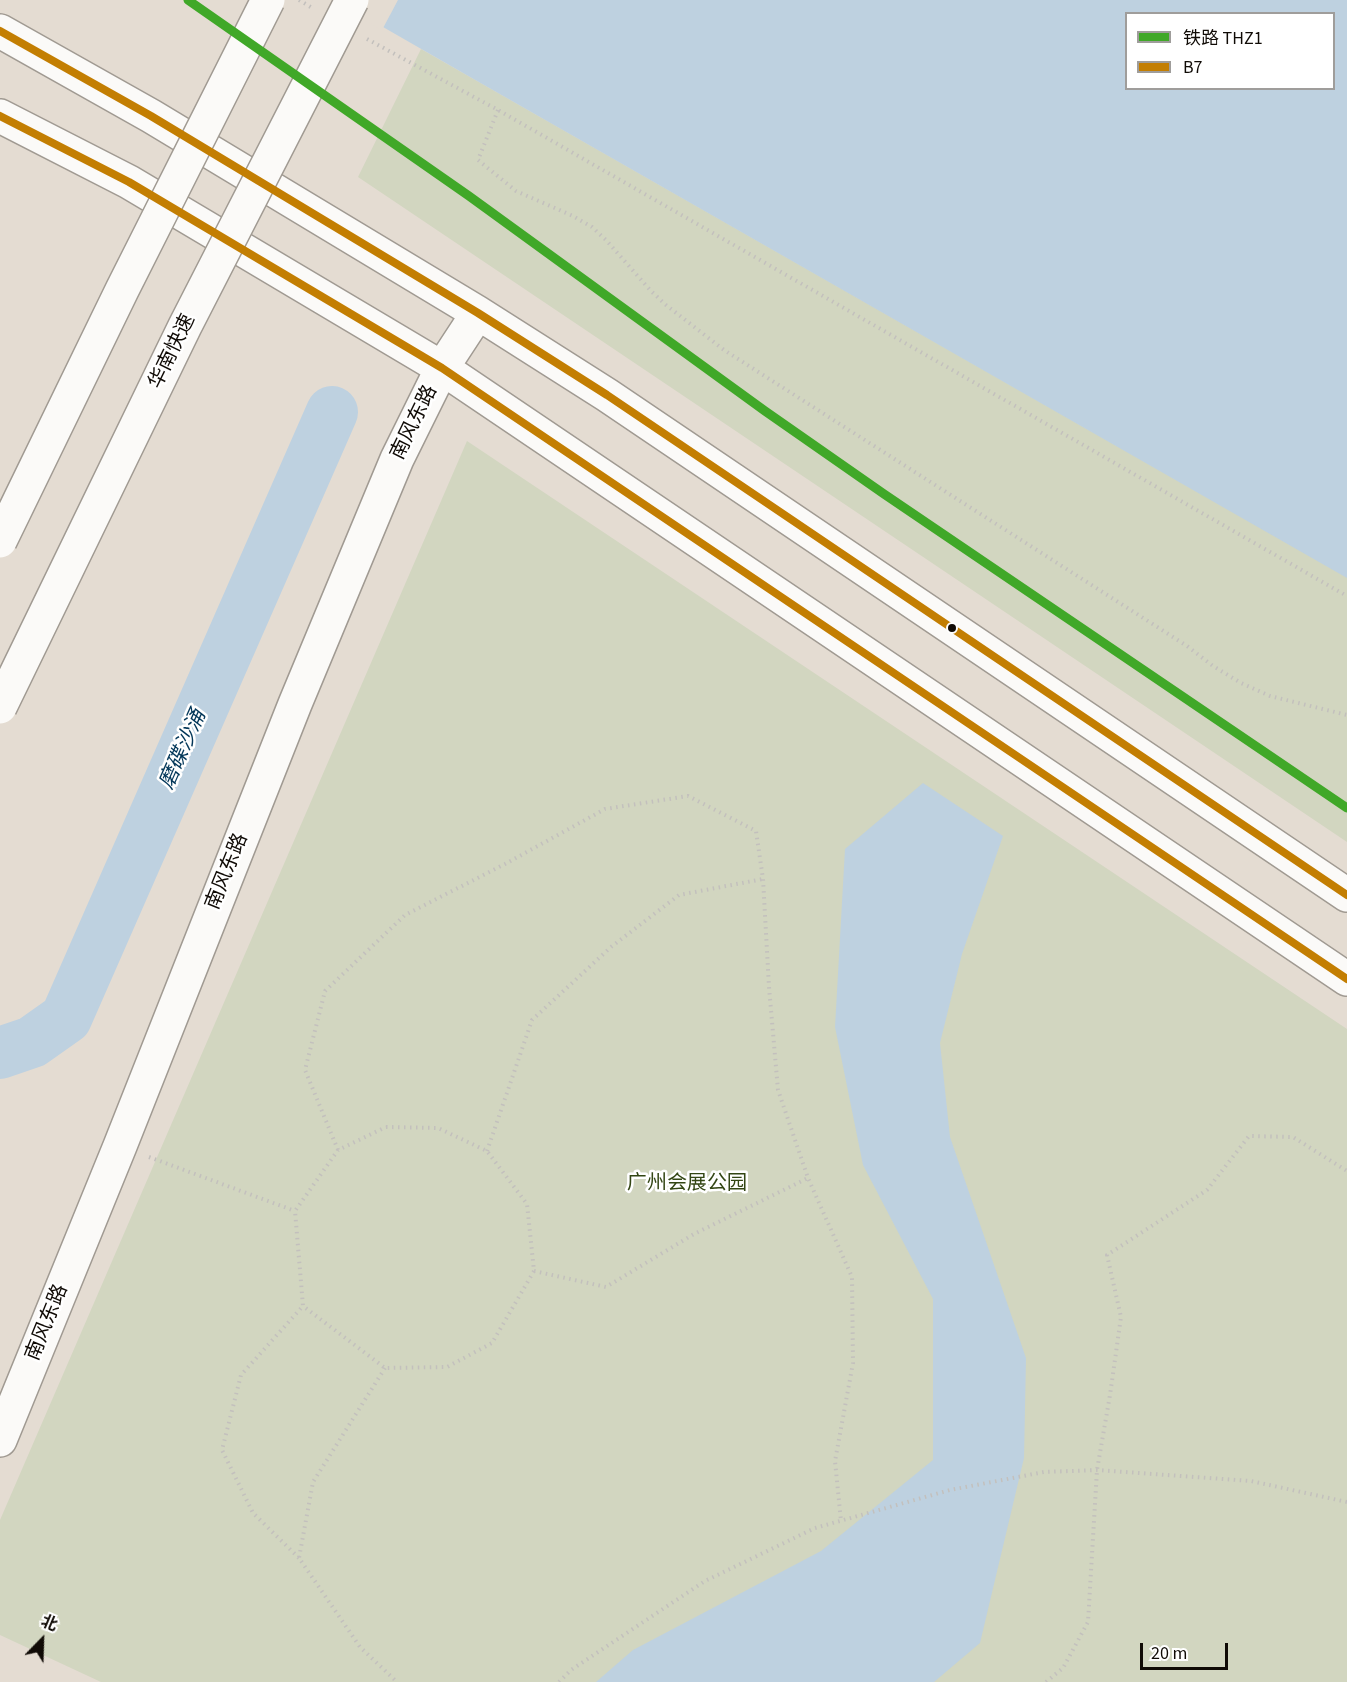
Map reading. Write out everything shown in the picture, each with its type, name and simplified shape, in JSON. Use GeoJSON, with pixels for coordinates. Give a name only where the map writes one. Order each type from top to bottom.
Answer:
{"type":"FeatureCollection","features":[{"type":"Feature","properties":{"kind":"main road"},"geometry":{"type":"LineString","coordinates":[[0,541],[122,290],[268,0]]}},
{"type":"Feature","properties":{"kind":"main road","name":"华南快速"},"geometry":{"type":"LineString","coordinates":[[0,707],[185,326],[352,0]]}},
{"type":"Feature","properties":{"kind":"main road"},"geometry":{"type":"LineString","coordinates":[[0,32],[150,117],[478,313],[607,395],[1347,895]]}},
{"type":"Feature","properties":{"kind":"main road"},"geometry":{"type":"LineString","coordinates":[[0,116],[129,182],[442,368],[1347,979]]}},
{"type":"Feature","properties":{"kind":"main road","name":"南风东路"},"geometry":{"type":"LineString","coordinates":[[0,1440],[120,1146],[295,704],[397,459],[442,368],[478,313]]}},
{"type":"Feature","properties":{"kind":"path"},"geometry":{"type":"LineString","coordinates":[[299,0],[318,11]]}},
{"type":"Feature","properties":{"kind":"path"},"geometry":{"type":"LineString","coordinates":[[367,38],[498,110],[1347,596]]}},
{"type":"Feature","properties":{"kind":"path"},"geometry":{"type":"LineString","coordinates":[[498,110],[478,160],[516,191],[573,216],[592,227],[666,305],[724,350],[1187,646],[1213,666],[1241,683],[1270,696],[1347,715]]}},
{"type":"Feature","properties":{"kind":"path"},"geometry":{"type":"LineString","coordinates":[[338,1150],[305,1070],[325,991],[405,915],[605,809],[688,796],[756,831],[763,879],[778,1090],[808,1178],[852,1276],[853,1363],[835,1461],[841,1521]]}},
{"type":"Feature","properties":{"kind":"path"},"geometry":{"type":"LineString","coordinates":[[487,1151],[532,1020],[610,947],[679,895],[763,879]]}},
{"type":"Feature","properties":{"kind":"path"},"geometry":{"type":"LineString","coordinates":[[303,1306],[385,1368],[447,1367],[492,1342],[534,1271],[527,1204],[487,1151],[438,1128],[386,1127],[338,1150],[295,1211],[303,1306],[242,1375],[222,1450],[253,1513],[299,1558],[360,1647],[396,1682]]}},
{"type":"Feature","properties":{"kind":"path"},"geometry":{"type":"LineString","coordinates":[[1046,1682],[1063,1668],[1088,1622],[1097,1470],[1121,1317],[1107,1255],[1207,1190],[1249,1136],[1293,1137],[1347,1171]]}},
{"type":"Feature","properties":{"kind":"path"},"geometry":{"type":"LineString","coordinates":[[120,1146],[295,1211]]}},
{"type":"Feature","properties":{"kind":"path"},"geometry":{"type":"LineString","coordinates":[[534,1271],[606,1287],[694,1234],[808,1178]]}},
{"type":"Feature","properties":{"kind":"path"},"geometry":{"type":"LineString","coordinates":[[299,1558],[313,1482],[385,1368]]}},
{"type":"Feature","properties":{"kind":"path"},"geometry":{"type":"LineString","coordinates":[[560,1682],[571,1670],[705,1581],[815,1528],[950,1490],[1044,1472],[1097,1470],[1251,1481],[1347,1502]]}},
{"type":"Feature","properties":{"kind":"green space"},"geometry":{"type":"Polygon","coordinates":[[[421,49],[1347,577],[1347,842],[358,177],[421,49]]]}},
{"type":"Feature","properties":{"kind":"green space","name":"广州会展公园"},"geometry":{"type":"Polygon","coordinates":[[[467,441],[1347,1029],[1347,1682],[101,1682],[0,1635],[0,1520],[467,441]]]}},
{"type":"Feature","properties":{"kind":"water"},"geometry":{"type":"Polygon","coordinates":[[[336,0],[1347,0],[1347,578],[336,0]]]}},
{"type":"Feature","properties":{"kind":"water"},"geometry":{"type":"Polygon","coordinates":[[[923,783],[1003,836],[962,954],[940,1043],[950,1137],[1026,1358],[1024,1458],[980,1643],[934,1682],[596,1682],[633,1650],[821,1551],[933,1460],[933,1299],[863,1165],[835,1027],[845,849],[923,783]]]}},
{"type":"Feature","properties":{"kind":"pier"},"geometry":{"type":"Polygon","coordinates":[[[333,0],[398,0],[382,30],[334,3],[333,0]]]}},
{"type":"Feature","properties":{"kind":"waterway","name":"磨碟沙涌"},"geometry":{"type":"LineString","coordinates":[[0,1053],[32,1042],[66,1018],[332,412]]}},
{"type":"Feature","properties":{"kind":"rail line","name":"THZ1"},"geometry":{"type":"LineString","coordinates":[[188,0],[469,196],[765,411],[884,494],[1347,808]]}},
{"type":"Feature","properties":{"kind":"transit line","name":"B7"},"geometry":{"type":"LineString","coordinates":[[0,31],[151,116],[478,313],[607,395],[1347,895]]}},
{"type":"Feature","properties":{"kind":"transit line","name":"B7"},"geometry":{"type":"LineString","coordinates":[[0,116],[129,182],[442,368],[1347,979]]}}]}
